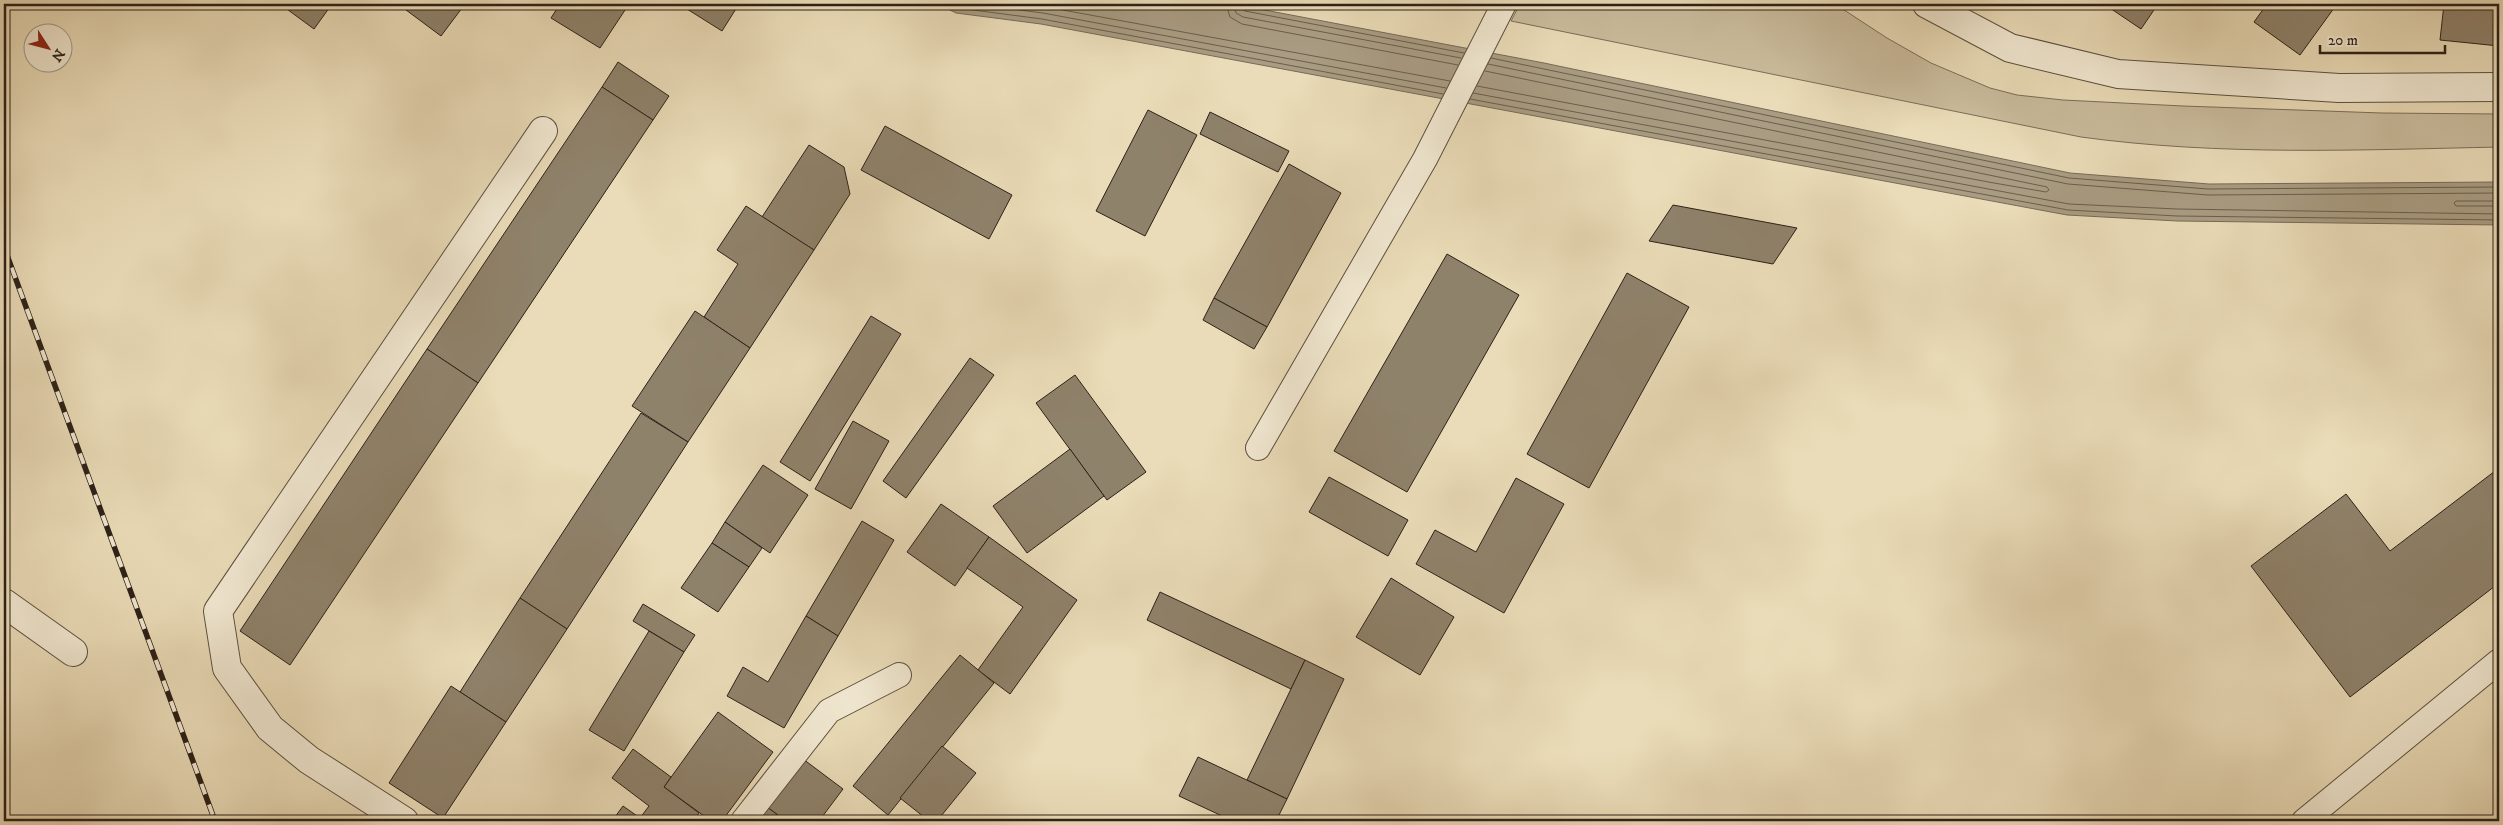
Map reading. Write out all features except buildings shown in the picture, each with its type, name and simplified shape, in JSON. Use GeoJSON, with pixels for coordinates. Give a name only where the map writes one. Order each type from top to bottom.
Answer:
{"type":"FeatureCollection","features":[{"type":"Feature","properties":{"kind":"street"},"geometry":{"type":"LineString","coordinates":[[1927,4],[2010,48],[2118,74],[2339,88],[2499,87]]}},
{"type":"Feature","properties":{"kind":"street"},"geometry":{"type":"LineString","coordinates":[[404,821],[309,760],[270,728],[227,668],[218,611],[543,131]]}},
{"type":"Feature","properties":{"kind":"street"},"geometry":{"type":"LineString","coordinates":[[4,602],[73,652]]}},
{"type":"Feature","properties":{"kind":"lane"},"geometry":{"type":"LineString","coordinates":[[1258,448],[1425,160],[1504,4]]}},
{"type":"Feature","properties":{"kind":"lane"},"geometry":{"type":"LineString","coordinates":[[2304,821],[2499,661]]}},
{"type":"Feature","properties":{"kind":"lane"},"geometry":{"type":"LineString","coordinates":[[744,821],[829,711],[900,675]]}},
{"type":"Feature","properties":{"kind":"shaded area"},"geometry":{"type":"Polygon","coordinates":[[[1520,4],[1835,4],[1887,38],[1931,63],[1990,88],[2017,95],[2063,100],[2183,106],[2382,113],[2499,114],[2499,147],[2342,150],[2237,149],[2133,143],[2081,137],[1511,21],[1520,4]]]}},
{"type":"Feature","properties":{"kind":"water"},"geometry":{"type":"Polygon","coordinates":[[[938,4],[1233,4],[1544,63],[2070,173],[2209,184],[2499,182],[2499,225],[2177,221],[2067,215],[1041,24],[956,13],[938,4]]]}},
{"type":"Feature","properties":{"kind":"railway"},"geometry":{"type":"LineString","coordinates":[[4,247],[215,821]]}}]}
